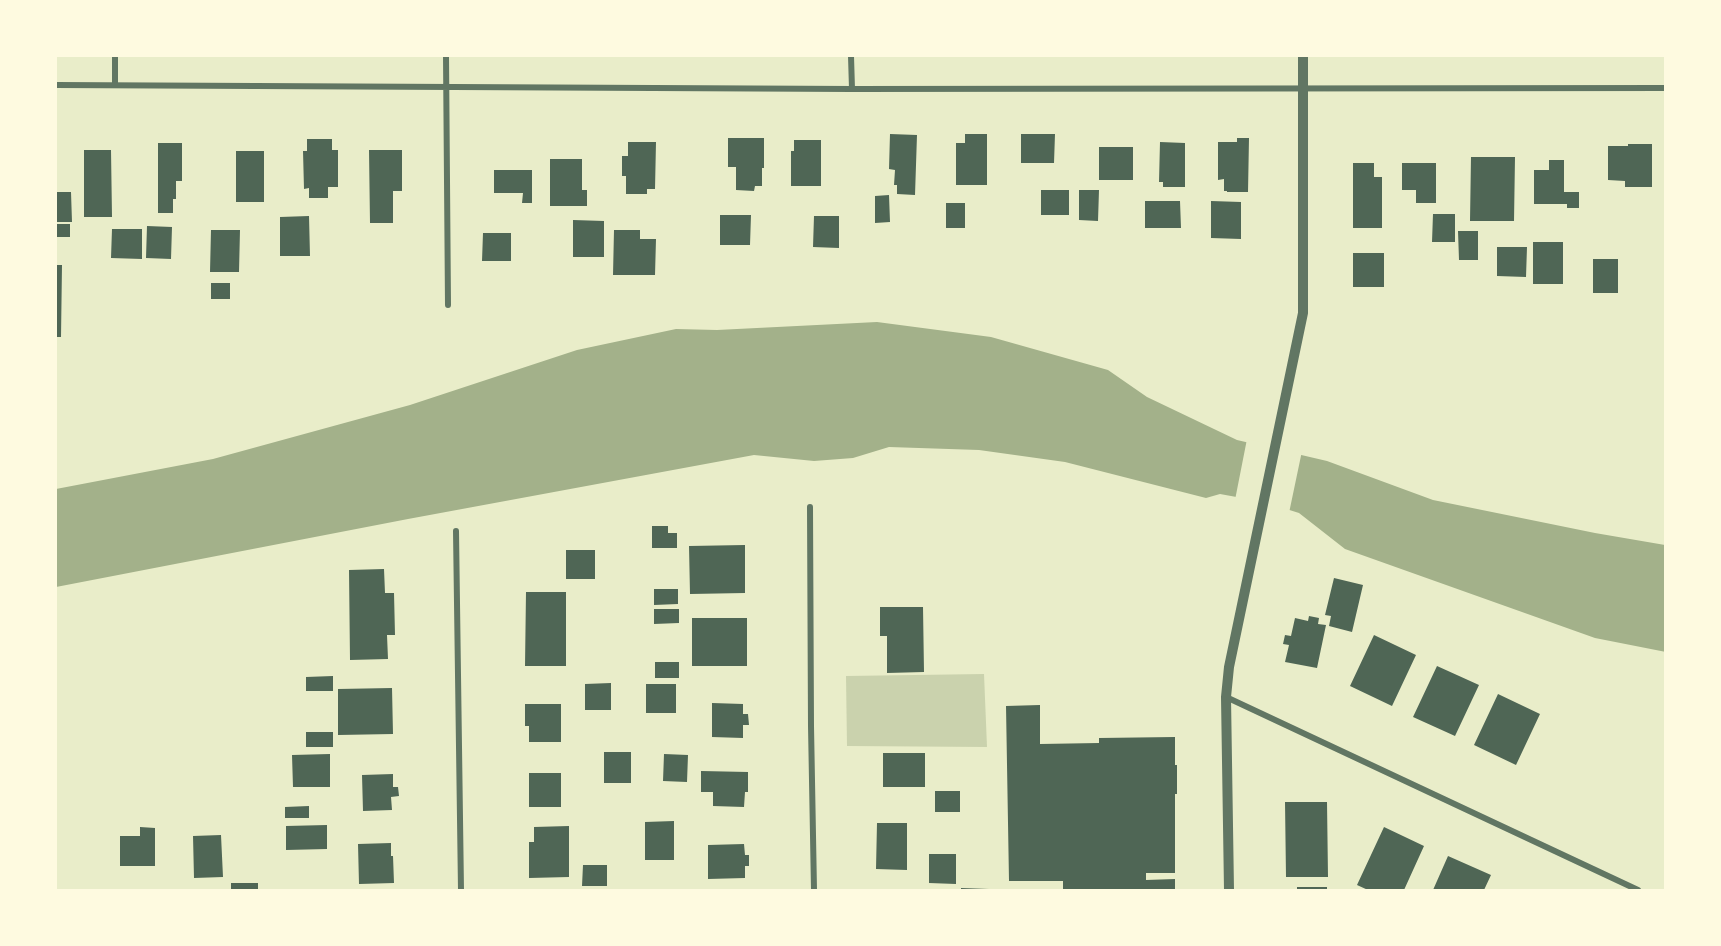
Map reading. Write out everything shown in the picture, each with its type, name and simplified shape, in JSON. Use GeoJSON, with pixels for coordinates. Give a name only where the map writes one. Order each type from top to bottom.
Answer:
{"type":"FeatureCollection","features":[{"type":"Feature","properties":{"kind":"street"},"geometry":{"type":"LineString","coordinates":[[115,56],[115,85]]}},
{"type":"Feature","properties":{"kind":"street"},"geometry":{"type":"LineString","coordinates":[[446,56],[448,305]]}},
{"type":"Feature","properties":{"kind":"street"},"geometry":{"type":"LineString","coordinates":[[851,56],[852,89]]}},
{"type":"Feature","properties":{"kind":"street"},"geometry":{"type":"LineString","coordinates":[[1229,891],[1226,697],[1229,667],[1304,313],[1303,56]]}},
{"type":"Feature","properties":{"kind":"street"},"geometry":{"type":"LineString","coordinates":[[56,85],[852,89],[1665,88]]}},
{"type":"Feature","properties":{"kind":"street"},"geometry":{"type":"LineString","coordinates":[[810,507],[814,891]]}},
{"type":"Feature","properties":{"kind":"street"},"geometry":{"type":"LineString","coordinates":[[456,531],[461,891]]}},
{"type":"Feature","properties":{"kind":"street"},"geometry":{"type":"LineString","coordinates":[[1226,697],[1638,891]]}},
{"type":"Feature","properties":{"kind":"shaded area"},"geometry":{"type":"Polygon","coordinates":[[[877,322],[991,337],[1108,370],[1147,397],[1237,440],[1327,461],[1433,500],[1665,545],[1666,652],[1595,638],[1345,549],[1299,513],[1264,502],[1220,494],[1206,498],[1065,462],[979,450],[889,447],[853,458],[814,461],[754,455],[56,587],[56,489],[213,459],[410,405],[577,350],[676,329],[717,330],[877,322]]]}},
{"type":"Feature","properties":{"kind":"shaded area"},"geometry":{"type":"Polygon","coordinates":[[[984,674],[987,747],[847,746],[846,676],[984,674]]]}},
{"type":"Feature","properties":{"kind":"pier"},"geometry":{"type":"Polygon","coordinates":[[[1247,439],[1302,451],[1289,513],[1264,505],[1235,500],[1247,439]]]}},
{"type":"Feature","properties":{"kind":"building"},"geometry":{"type":"Polygon","coordinates":[[[890,134],[917,135],[915,195],[897,194],[897,185],[894,185],[895,170],[889,169],[890,134]]]}},
{"type":"Feature","properties":{"kind":"building"},"geometry":{"type":"Polygon","coordinates":[[[965,134],[987,134],[987,185],[956,185],[956,143],[965,143],[965,134]]]}},
{"type":"Feature","properties":{"kind":"building"},"geometry":{"type":"Polygon","coordinates":[[[1021,134],[1055,134],[1054,163],[1021,163],[1021,134]]]}},
{"type":"Feature","properties":{"kind":"building"},"geometry":{"type":"Polygon","coordinates":[[[728,138],[764,138],[762,186],[755,186],[754,191],[736,190],[736,167],[728,167],[728,138]]]}},
{"type":"Feature","properties":{"kind":"building"},"geometry":{"type":"Polygon","coordinates":[[[1237,138],[1249,138],[1248,192],[1224,191],[1224,179],[1218,180],[1218,142],[1237,142],[1237,138]]]}},
{"type":"Feature","properties":{"kind":"building"},"geometry":{"type":"Polygon","coordinates":[[[307,139],[332,139],[332,150],[338,150],[338,187],[328,187],[328,198],[309,198],[309,188],[304,189],[303,151],[307,151],[307,139]]]}},
{"type":"Feature","properties":{"kind":"building"},"geometry":{"type":"Polygon","coordinates":[[[794,140],[821,140],[821,186],[791,186],[791,151],[794,151],[794,140]]]}},
{"type":"Feature","properties":{"kind":"building"},"geometry":{"type":"Polygon","coordinates":[[[628,142],[656,142],[655,189],[647,189],[647,194],[626,194],[626,176],[622,176],[622,156],[628,156],[628,142]]]}},
{"type":"Feature","properties":{"kind":"building"},"geometry":{"type":"Polygon","coordinates":[[[1160,142],[1185,143],[1185,187],[1163,187],[1163,182],[1159,182],[1160,142]]]}},
{"type":"Feature","properties":{"kind":"building"},"geometry":{"type":"Polygon","coordinates":[[[158,143],[182,143],[182,181],[176,181],[173,213],[158,213],[158,143]]]}},
{"type":"Feature","properties":{"kind":"building"},"geometry":{"type":"Polygon","coordinates":[[[1628,144],[1652,144],[1652,187],[1625,187],[1625,181],[1608,180],[1608,146],[1628,146],[1628,144]]]}},
{"type":"Feature","properties":{"kind":"building"},"geometry":{"type":"Polygon","coordinates":[[[1099,147],[1133,147],[1133,180],[1099,180],[1099,147]]]}},
{"type":"Feature","properties":{"kind":"building"},"geometry":{"type":"Polygon","coordinates":[[[84,150],[111,150],[112,217],[84,217],[84,150]]]}},
{"type":"Feature","properties":{"kind":"building"},"geometry":{"type":"Polygon","coordinates":[[[369,150],[402,150],[402,191],[393,191],[393,223],[370,223],[369,150]]]}},
{"type":"Feature","properties":{"kind":"building"},"geometry":{"type":"Polygon","coordinates":[[[236,151],[264,151],[264,202],[236,202],[236,151]]]}},
{"type":"Feature","properties":{"kind":"building"},"geometry":{"type":"Polygon","coordinates":[[[1471,157],[1515,157],[1514,221],[1470,221],[1471,157]]]}},
{"type":"Feature","properties":{"kind":"building"},"geometry":{"type":"Polygon","coordinates":[[[550,159],[582,159],[582,190],[587,190],[587,206],[550,206],[550,159]]]}},
{"type":"Feature","properties":{"kind":"building"},"geometry":{"type":"Polygon","coordinates":[[[1549,160],[1564,160],[1564,192],[1579,192],[1579,208],[1567,208],[1567,204],[1534,204],[1534,170],[1549,170],[1549,160]]]}},
{"type":"Feature","properties":{"kind":"building"},"geometry":{"type":"Polygon","coordinates":[[[1353,163],[1374,163],[1374,177],[1382,177],[1382,228],[1353,228],[1353,163]]]}},
{"type":"Feature","properties":{"kind":"building"},"geometry":{"type":"Polygon","coordinates":[[[1402,163],[1436,163],[1436,203],[1416,203],[1416,190],[1402,190],[1402,163]]]}},
{"type":"Feature","properties":{"kind":"building"},"geometry":{"type":"Polygon","coordinates":[[[494,170],[532,170],[532,203],[522,203],[523,193],[494,193],[494,170]]]}},
{"type":"Feature","properties":{"kind":"building"},"geometry":{"type":"Polygon","coordinates":[[[1041,190],[1069,190],[1069,215],[1041,215],[1041,190]]]}},
{"type":"Feature","properties":{"kind":"building"},"geometry":{"type":"Polygon","coordinates":[[[1079,190],[1099,190],[1098,221],[1079,220],[1079,190]]]}},
{"type":"Feature","properties":{"kind":"building"},"geometry":{"type":"Polygon","coordinates":[[[56,192],[71,192],[72,222],[56,222],[56,192]]]}},
{"type":"Feature","properties":{"kind":"building"},"geometry":{"type":"Polygon","coordinates":[[[889,195],[890,222],[875,223],[875,196],[889,195]]]}},
{"type":"Feature","properties":{"kind":"building"},"geometry":{"type":"Polygon","coordinates":[[[1145,201],[1180,201],[1181,228],[1145,228],[1145,201]]]}},
{"type":"Feature","properties":{"kind":"building"},"geometry":{"type":"Polygon","coordinates":[[[1211,201],[1241,202],[1241,239],[1211,238],[1211,201]]]}},
{"type":"Feature","properties":{"kind":"building"},"geometry":{"type":"Polygon","coordinates":[[[946,203],[965,203],[965,228],[946,228],[946,203]]]}},
{"type":"Feature","properties":{"kind":"building"},"geometry":{"type":"Polygon","coordinates":[[[1433,214],[1455,214],[1455,242],[1432,242],[1433,214]]]}},
{"type":"Feature","properties":{"kind":"building"},"geometry":{"type":"Polygon","coordinates":[[[720,215],[751,215],[750,245],[720,245],[720,215]]]}},
{"type":"Feature","properties":{"kind":"building"},"geometry":{"type":"Polygon","coordinates":[[[309,216],[310,256],[280,256],[280,217],[309,216]]]}},
{"type":"Feature","properties":{"kind":"building"},"geometry":{"type":"Polygon","coordinates":[[[814,216],[839,216],[839,248],[813,247],[814,216]]]}},
{"type":"Feature","properties":{"kind":"building"},"geometry":{"type":"Polygon","coordinates":[[[573,220],[604,221],[604,257],[573,257],[573,220]]]}},
{"type":"Feature","properties":{"kind":"building"},"geometry":{"type":"Polygon","coordinates":[[[56,224],[70,224],[70,237],[56,237],[56,224]]]}},
{"type":"Feature","properties":{"kind":"building"},"geometry":{"type":"Polygon","coordinates":[[[147,226],[172,227],[171,259],[146,258],[147,226]]]}},
{"type":"Feature","properties":{"kind":"building"},"geometry":{"type":"Polygon","coordinates":[[[112,229],[142,229],[142,259],[111,258],[112,229]]]}},
{"type":"Feature","properties":{"kind":"building"},"geometry":{"type":"Polygon","coordinates":[[[211,230],[240,230],[239,272],[210,272],[211,230]]]}},
{"type":"Feature","properties":{"kind":"building"},"geometry":{"type":"Polygon","coordinates":[[[614,230],[640,230],[640,239],[656,239],[655,275],[613,275],[614,230]]]}},
{"type":"Feature","properties":{"kind":"building"},"geometry":{"type":"Polygon","coordinates":[[[1458,231],[1478,231],[1478,260],[1459,260],[1458,231]]]}},
{"type":"Feature","properties":{"kind":"building"},"geometry":{"type":"Polygon","coordinates":[[[483,233],[511,233],[511,261],[482,261],[483,233]]]}},
{"type":"Feature","properties":{"kind":"building"},"geometry":{"type":"Polygon","coordinates":[[[1533,242],[1563,242],[1563,284],[1533,284],[1533,242]]]}},
{"type":"Feature","properties":{"kind":"building"},"geometry":{"type":"Polygon","coordinates":[[[1497,247],[1527,247],[1526,277],[1497,276],[1497,247]]]}},
{"type":"Feature","properties":{"kind":"building"},"geometry":{"type":"Polygon","coordinates":[[[1353,253],[1384,253],[1384,287],[1353,287],[1353,253]]]}},
{"type":"Feature","properties":{"kind":"building"},"geometry":{"type":"Polygon","coordinates":[[[1593,259],[1618,259],[1618,293],[1593,293],[1593,259]]]}},
{"type":"Feature","properties":{"kind":"building"},"geometry":{"type":"Polygon","coordinates":[[[56,265],[62,265],[61,337],[56,337],[56,265]]]}},
{"type":"Feature","properties":{"kind":"building"},"geometry":{"type":"Polygon","coordinates":[[[211,283],[230,283],[230,299],[211,299],[211,283]]]}},
{"type":"Feature","properties":{"kind":"building"},"geometry":{"type":"Polygon","coordinates":[[[652,526],[668,526],[668,533],[677,533],[677,548],[652,548],[652,526]]]}},
{"type":"Feature","properties":{"kind":"building"},"geometry":{"type":"Polygon","coordinates":[[[745,545],[745,593],[690,594],[689,546],[745,545]]]}},
{"type":"Feature","properties":{"kind":"building"},"geometry":{"type":"Polygon","coordinates":[[[566,550],[595,550],[595,579],[566,579],[566,550]]]}},
{"type":"Feature","properties":{"kind":"building"},"geometry":{"type":"Polygon","coordinates":[[[384,569],[385,593],[394,593],[395,635],[387,635],[388,659],[350,660],[349,570],[384,569]]]}},
{"type":"Feature","properties":{"kind":"building"},"geometry":{"type":"Polygon","coordinates":[[[1334,578],[1363,585],[1352,632],[1329,626],[1331,616],[1325,615],[1334,578]]]}},
{"type":"Feature","properties":{"kind":"building"},"geometry":{"type":"Polygon","coordinates":[[[654,589],[678,589],[678,604],[654,605],[654,589]]]}},
{"type":"Feature","properties":{"kind":"building"},"geometry":{"type":"Polygon","coordinates":[[[526,592],[566,592],[566,666],[525,666],[526,592]]]}},
{"type":"Feature","properties":{"kind":"building"},"geometry":{"type":"Polygon","coordinates":[[[880,607],[923,607],[924,672],[887,673],[887,636],[880,636],[880,607]]]}},
{"type":"Feature","properties":{"kind":"building"},"geometry":{"type":"Polygon","coordinates":[[[654,609],[679,609],[679,623],[654,624],[654,609]]]}},
{"type":"Feature","properties":{"kind":"building"},"geometry":{"type":"Polygon","coordinates":[[[1309,616],[1319,618],[1318,624],[1326,625],[1317,668],[1285,662],[1289,645],[1283,644],[1285,635],[1291,636],[1295,618],[1308,621],[1309,616]]]}},
{"type":"Feature","properties":{"kind":"building"},"geometry":{"type":"Polygon","coordinates":[[[692,618],[747,618],[747,666],[692,666],[692,618]]]}},
{"type":"Feature","properties":{"kind":"building"},"geometry":{"type":"Polygon","coordinates":[[[1374,635],[1416,655],[1392,706],[1350,686],[1374,635]]]}},
{"type":"Feature","properties":{"kind":"building"},"geometry":{"type":"Polygon","coordinates":[[[655,662],[679,662],[679,678],[655,678],[655,662]]]}},
{"type":"Feature","properties":{"kind":"building"},"geometry":{"type":"Polygon","coordinates":[[[1437,666],[1479,685],[1455,736],[1413,717],[1437,666]]]}},
{"type":"Feature","properties":{"kind":"building"},"geometry":{"type":"Polygon","coordinates":[[[333,676],[333,691],[306,691],[306,677],[333,676]]]}},
{"type":"Feature","properties":{"kind":"building"},"geometry":{"type":"Polygon","coordinates":[[[611,683],[611,710],[585,710],[585,684],[611,683]]]}},
{"type":"Feature","properties":{"kind":"building"},"geometry":{"type":"Polygon","coordinates":[[[646,684],[676,684],[676,713],[646,713],[646,684]]]}},
{"type":"Feature","properties":{"kind":"building"},"geometry":{"type":"Polygon","coordinates":[[[392,688],[393,734],[338,735],[338,689],[392,688]]]}},
{"type":"Feature","properties":{"kind":"building"},"geometry":{"type":"Polygon","coordinates":[[[1498,694],[1540,714],[1516,765],[1474,745],[1498,694]]]}},
{"type":"Feature","properties":{"kind":"building"},"geometry":{"type":"Polygon","coordinates":[[[712,703],[743,704],[743,714],[748,714],[749,725],[743,725],[743,738],[712,737],[712,703]]]}},
{"type":"Feature","properties":{"kind":"building"},"geometry":{"type":"Polygon","coordinates":[[[525,704],[561,704],[561,742],[529,742],[529,726],[525,726],[525,704]]]}},
{"type":"Feature","properties":{"kind":"building"},"geometry":{"type":"Polygon","coordinates":[[[1040,705],[1040,744],[1099,743],[1099,738],[1175,737],[1177,794],[1175,794],[1175,873],[1146,873],[1146,880],[1175,879],[1175,890],[1063,890],[1063,881],[1009,881],[1006,706],[1040,705]]]}},
{"type":"Feature","properties":{"kind":"building"},"geometry":{"type":"Polygon","coordinates":[[[306,732],[333,732],[333,747],[306,747],[306,732]]]}},
{"type":"Feature","properties":{"kind":"building"},"geometry":{"type":"Polygon","coordinates":[[[604,752],[631,752],[631,783],[604,783],[604,752]]]}},
{"type":"Feature","properties":{"kind":"building"},"geometry":{"type":"Polygon","coordinates":[[[883,753],[925,753],[925,787],[883,787],[883,753]]]}},
{"type":"Feature","properties":{"kind":"building"},"geometry":{"type":"Polygon","coordinates":[[[330,754],[330,787],[293,787],[292,755],[330,754]]]}},
{"type":"Feature","properties":{"kind":"building"},"geometry":{"type":"Polygon","coordinates":[[[664,754],[688,755],[687,782],[663,781],[664,754]]]}},
{"type":"Feature","properties":{"kind":"building"},"geometry":{"type":"Polygon","coordinates":[[[701,771],[748,772],[748,792],[745,792],[744,807],[713,806],[713,792],[701,792],[701,771]]]}},
{"type":"Feature","properties":{"kind":"building"},"geometry":{"type":"Polygon","coordinates":[[[529,773],[561,773],[561,807],[529,807],[529,773]]]}},
{"type":"Feature","properties":{"kind":"building"},"geometry":{"type":"Polygon","coordinates":[[[393,774],[393,787],[398,787],[399,796],[391,797],[392,810],[363,811],[362,775],[393,774]]]}},
{"type":"Feature","properties":{"kind":"building"},"geometry":{"type":"Polygon","coordinates":[[[935,791],[960,791],[960,812],[935,812],[935,791]]]}},
{"type":"Feature","properties":{"kind":"building"},"geometry":{"type":"Polygon","coordinates":[[[1285,802],[1327,802],[1328,877],[1286,877],[1285,802]]]}},
{"type":"Feature","properties":{"kind":"building"},"geometry":{"type":"Polygon","coordinates":[[[309,806],[309,818],[285,818],[285,807],[309,806]]]}},
{"type":"Feature","properties":{"kind":"building"},"geometry":{"type":"Polygon","coordinates":[[[674,821],[674,860],[645,860],[645,822],[674,821]]]}},
{"type":"Feature","properties":{"kind":"building"},"geometry":{"type":"Polygon","coordinates":[[[877,823],[907,823],[907,870],[876,869],[877,823]]]}},
{"type":"Feature","properties":{"kind":"building"},"geometry":{"type":"Polygon","coordinates":[[[327,825],[327,849],[286,850],[286,826],[327,825]]]}},
{"type":"Feature","properties":{"kind":"building"},"geometry":{"type":"Polygon","coordinates":[[[569,826],[569,877],[529,878],[529,842],[534,842],[534,827],[569,826]]]}},
{"type":"Feature","properties":{"kind":"building"},"geometry":{"type":"Polygon","coordinates":[[[140,827],[155,828],[155,866],[120,866],[120,836],[140,836],[140,827]]]}},
{"type":"Feature","properties":{"kind":"building"},"geometry":{"type":"Polygon","coordinates":[[[1384,827],[1424,846],[1404,890],[1368,890],[1357,885],[1384,827]]]}},
{"type":"Feature","properties":{"kind":"building"},"geometry":{"type":"Polygon","coordinates":[[[221,835],[223,877],[194,878],[193,836],[221,835]]]}},
{"type":"Feature","properties":{"kind":"building"},"geometry":{"type":"Polygon","coordinates":[[[391,843],[394,883],[359,884],[358,844],[391,843]]]}},
{"type":"Feature","properties":{"kind":"building"},"geometry":{"type":"Polygon","coordinates":[[[744,844],[745,855],[749,855],[749,866],[745,866],[745,878],[708,879],[708,845],[744,844]]]}},
{"type":"Feature","properties":{"kind":"building"},"geometry":{"type":"Polygon","coordinates":[[[929,854],[956,854],[956,884],[929,883],[929,854]]]}},
{"type":"Feature","properties":{"kind":"building"},"geometry":{"type":"Polygon","coordinates":[[[1448,856],[1491,875],[1484,890],[1433,890],[1448,856]]]}},
{"type":"Feature","properties":{"kind":"building"},"geometry":{"type":"Polygon","coordinates":[[[583,865],[607,865],[607,886],[582,886],[583,865]]]}},
{"type":"Feature","properties":{"kind":"building"},"geometry":{"type":"Polygon","coordinates":[[[231,883],[258,883],[258,890],[231,890],[231,883]]]}},
{"type":"Feature","properties":{"kind":"building"},"geometry":{"type":"Polygon","coordinates":[[[1297,887],[1327,887],[1327,890],[1297,890],[1297,887]]]}},
{"type":"Feature","properties":{"kind":"building"},"geometry":{"type":"Polygon","coordinates":[[[961,888],[989,889],[989,890],[961,890],[961,888]]]}}]}
